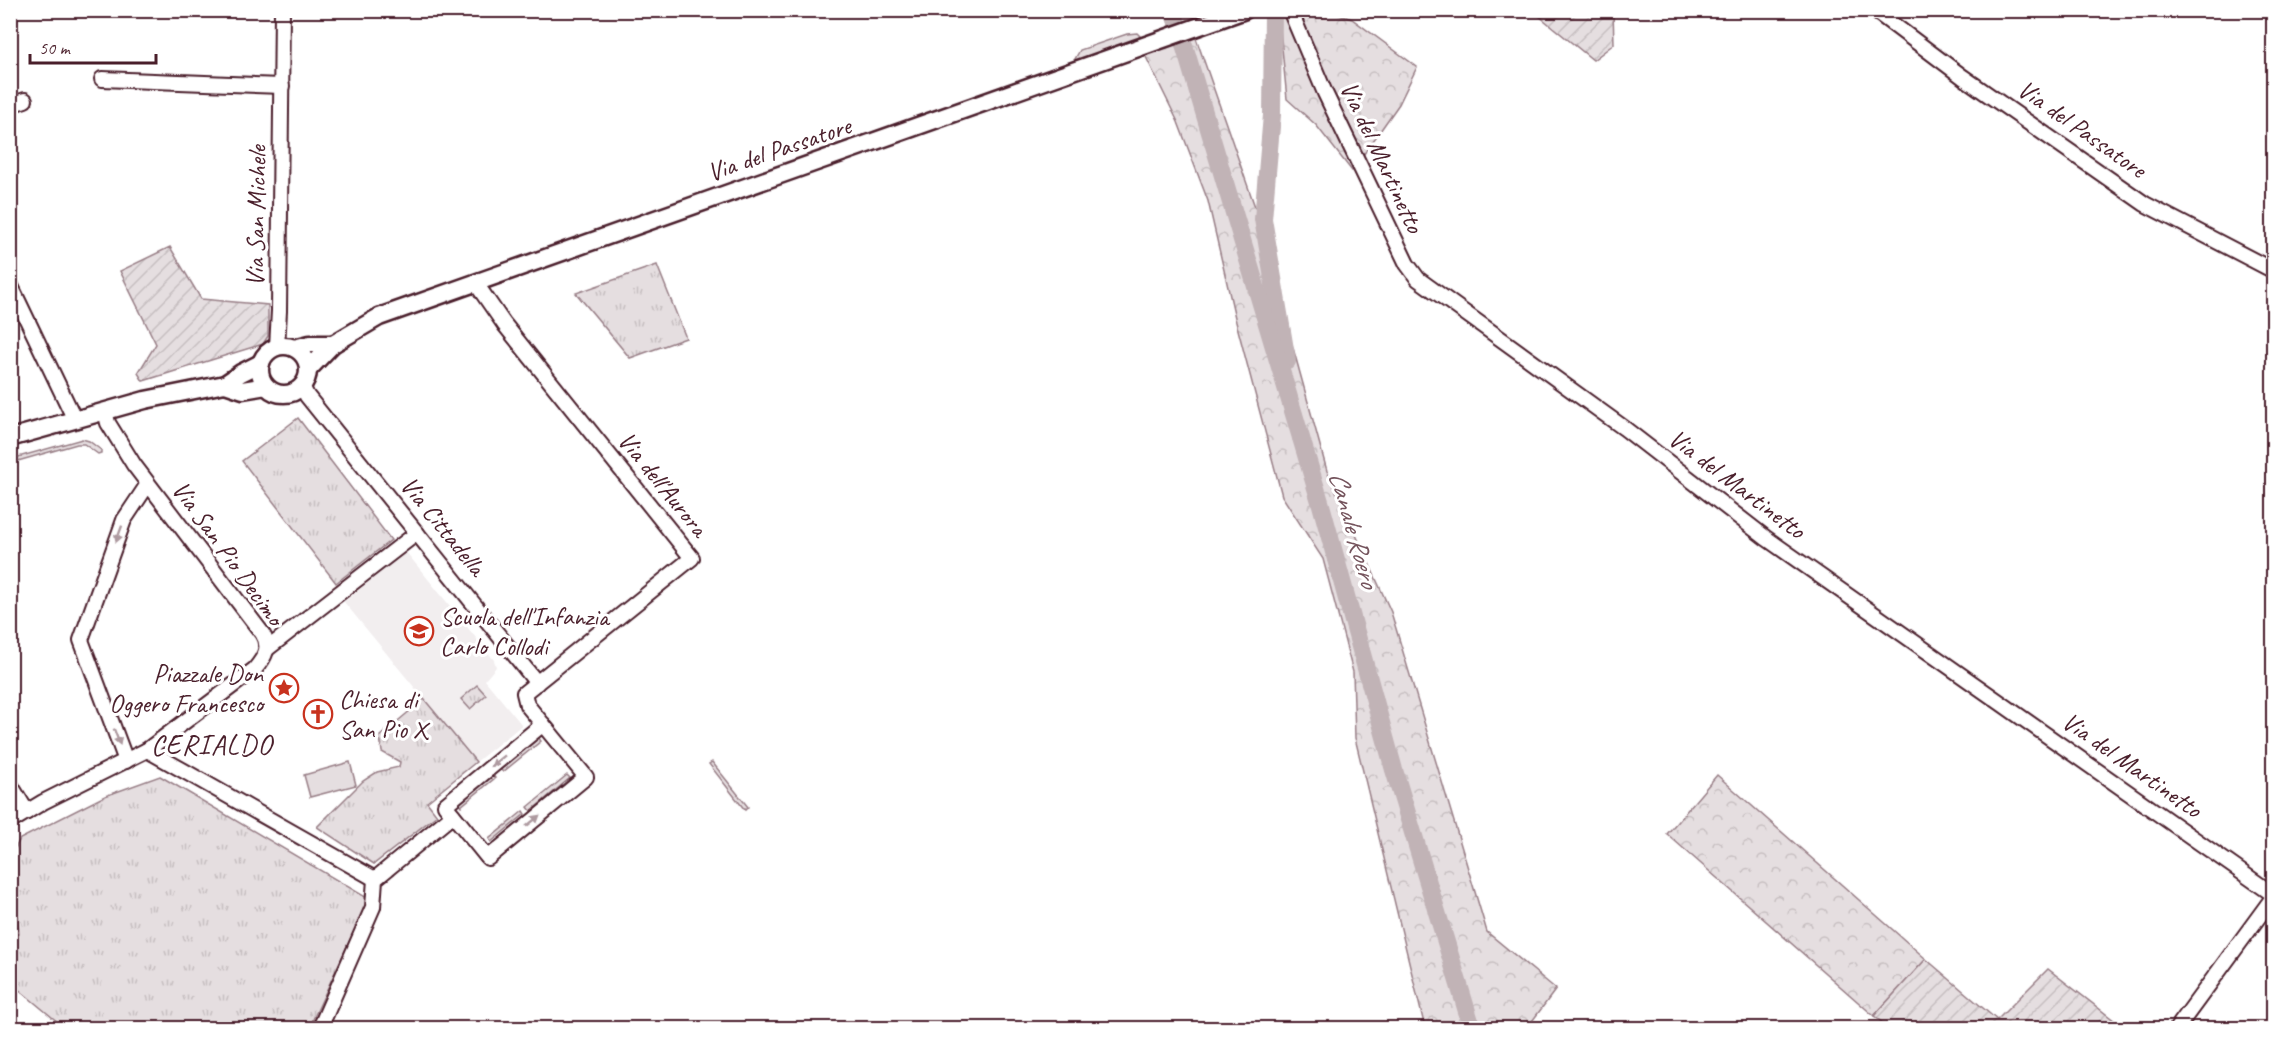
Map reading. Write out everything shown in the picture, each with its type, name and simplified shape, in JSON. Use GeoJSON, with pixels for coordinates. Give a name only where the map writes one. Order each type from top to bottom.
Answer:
{"type":"FeatureCollection","features":[{"type":"Feature","properties":{"kind":"street","name":"Via San Michele"},"geometry":{"type":"LineString","coordinates":[[277,347],[282,10]]}},
{"type":"Feature","properties":{"kind":"street","name":"Via del Passatore"},"geometry":{"type":"LineString","coordinates":[[305,378],[333,344],[380,317],[1245,10]]}},
{"type":"Feature","properties":{"kind":"street","name":"Via del Martinetto"},"geometry":{"type":"LineString","coordinates":[[1290,10],[1325,93],[1383,215],[1407,264],[1418,279],[1624,429],[1766,538],[2274,895],[2177,1029]]}},
{"type":"Feature","properties":{"kind":"street","name":"Via del Passatore"},"geometry":{"type":"LineString","coordinates":[[1874,10],[1963,77],[2145,204],[2274,271]]}},
{"type":"Feature","properties":{"kind":"street"},"geometry":{"type":"LineString","coordinates":[[102,79],[282,86]]}},
{"type":"Feature","properties":{"kind":"street"},"geometry":{"type":"LineString","coordinates":[[10,105],[25,100]]}},
{"type":"Feature","properties":{"kind":"street","name":"Via dell'Aurora"},"geometry":{"type":"LineString","coordinates":[[475,282],[504,324],[692,558],[537,683]]}},
{"type":"Feature","properties":{"kind":"street"},"geometry":{"type":"LineString","coordinates":[[10,284],[75,420]]}},
{"type":"Feature","properties":{"kind":"street","name":"Via del Passatore"},"geometry":{"type":"LineString","coordinates":[[294,348],[310,344],[333,344]]}},
{"type":"Feature","properties":{"kind":"street"},"geometry":{"type":"LineString","coordinates":[[283,346],[294,348],[304,357],[305,378],[289,394],[273,391],[266,386],[260,372],[261,363],[270,350],[283,346]]}},
{"type":"Feature","properties":{"kind":"street"},"geometry":{"type":"LineString","coordinates":[[10,438],[164,396],[225,384],[261,363]]}},
{"type":"Feature","properties":{"kind":"street","name":"Via Cittadella"},"geometry":{"type":"LineString","coordinates":[[305,378],[307,396],[537,683]]}},
{"type":"Feature","properties":{"kind":"street"},"geometry":{"type":"LineString","coordinates":[[225,384],[243,390],[266,386]]}},
{"type":"Feature","properties":{"kind":"street","name":"Via San Pio Decimo"},"geometry":{"type":"LineString","coordinates":[[10,822],[147,750],[255,669],[267,649],[262,633],[148,484],[108,423],[105,411]]}},
{"type":"Feature","properties":{"kind":"street","name":"Via San Pio Decimo"},"geometry":{"type":"LineString","coordinates":[[126,761],[81,640],[124,520],[148,484]]}},
{"type":"Feature","properties":{"kind":"street"},"geometry":{"type":"LineString","coordinates":[[267,649],[417,532]]}},
{"type":"Feature","properties":{"kind":"street"},"geometry":{"type":"LineString","coordinates":[[537,683],[524,693],[527,705],[543,724],[586,777],[488,858],[445,805],[543,724]]}},
{"type":"Feature","properties":{"kind":"street"},"geometry":{"type":"LineString","coordinates":[[147,750],[375,879]]}},
{"type":"Feature","properties":{"kind":"street"},"geometry":{"type":"LineString","coordinates":[[10,784],[27,812]]}},
{"type":"Feature","properties":{"kind":"street"},"geometry":{"type":"LineString","coordinates":[[320,1029],[373,907],[375,879],[453,815]]}},
{"type":"Feature","properties":{"kind":"shaded area","name":"Scuola dell'Infanzia Carlo Collodi"},"geometry":{"type":"Polygon","coordinates":[[[406,552],[494,660],[496,667],[485,680],[522,725],[476,762],[344,602],[406,552]]]}},
{"type":"Feature","properties":{"kind":"green space"},"geometry":{"type":"Polygon","coordinates":[[[1303,11],[1327,11],[1352,19],[1417,67],[1399,104],[1352,171],[1316,125],[1287,99],[1279,18],[1303,11]]]}},
{"type":"Feature","properties":{"kind":"green space"},"geometry":{"type":"Polygon","coordinates":[[[1533,11],[1613,11],[1614,44],[1593,60],[1533,11]]]}},
{"type":"Feature","properties":{"kind":"green space"},"geometry":{"type":"Polygon","coordinates":[[[1137,33],[1140,36],[1136,40],[1078,63],[1075,59],[1080,50],[1127,34],[1137,33]]]}},
{"type":"Feature","properties":{"kind":"green space"},"geometry":{"type":"Polygon","coordinates":[[[1195,35],[1269,247],[1287,326],[1327,471],[1391,612],[1487,932],[1556,989],[1527,1028],[1425,1028],[1355,738],[1353,672],[1323,559],[1282,496],[1236,322],[1208,201],[1178,122],[1144,53],[1195,35]]]}},
{"type":"Feature","properties":{"kind":"green space"},"geometry":{"type":"Polygon","coordinates":[[[170,247],[201,299],[268,305],[268,336],[263,344],[143,381],[138,373],[156,344],[120,271],[170,247]]]}},
{"type":"Feature","properties":{"kind":"green space"},"geometry":{"type":"Polygon","coordinates":[[[657,265],[686,338],[630,358],[576,293],[657,265]]]}},
{"type":"Feature","properties":{"kind":"green space"},"geometry":{"type":"Polygon","coordinates":[[[298,418],[391,540],[336,583],[242,461],[298,418]]]}},
{"type":"Feature","properties":{"kind":"green space"},"geometry":{"type":"Polygon","coordinates":[[[82,439],[89,441],[101,450],[101,453],[98,454],[84,444],[77,444],[11,463],[11,459],[82,439]]]}},
{"type":"Feature","properties":{"kind":"green space"},"geometry":{"type":"Polygon","coordinates":[[[477,685],[486,695],[470,709],[461,699],[477,685]]]}},
{"type":"Feature","properties":{"kind":"green space"},"geometry":{"type":"Polygon","coordinates":[[[424,699],[476,762],[427,802],[437,815],[374,864],[317,827],[363,781],[377,772],[399,767],[400,762],[382,752],[380,736],[424,699]]]}},
{"type":"Feature","properties":{"kind":"green space"},"geometry":{"type":"Polygon","coordinates":[[[538,737],[541,741],[503,772],[500,769],[538,737]]]}},
{"type":"Feature","properties":{"kind":"green space"},"geometry":{"type":"Polygon","coordinates":[[[350,762],[356,785],[310,797],[304,775],[350,762]]]}},
{"type":"Feature","properties":{"kind":"green space"},"geometry":{"type":"Polygon","coordinates":[[[712,762],[748,807],[745,810],[709,764],[712,762]]]}},
{"type":"Feature","properties":{"kind":"green space"},"geometry":{"type":"Polygon","coordinates":[[[493,775],[495,778],[461,806],[459,802],[493,775]]]}},
{"type":"Feature","properties":{"kind":"green space"},"geometry":{"type":"Polygon","coordinates":[[[567,775],[570,778],[531,811],[528,807],[567,775]]]}},
{"type":"Feature","properties":{"kind":"green space"},"geometry":{"type":"Polygon","coordinates":[[[1717,775],[1926,959],[1874,1016],[1667,834],[1717,775]]]}},
{"type":"Feature","properties":{"kind":"green space"},"geometry":{"type":"Polygon","coordinates":[[[160,776],[369,899],[309,1028],[65,1028],[11,983],[11,934],[19,934],[14,881],[11,879],[11,856],[20,839],[105,796],[160,776]]]}},
{"type":"Feature","properties":{"kind":"green space"},"geometry":{"type":"Polygon","coordinates":[[[523,811],[525,814],[491,842],[489,839],[523,811]]]}},
{"type":"Feature","properties":{"kind":"green space"},"geometry":{"type":"Polygon","coordinates":[[[1926,959],[1997,1020],[2048,969],[2124,1028],[1889,1028],[1874,1016],[1926,959]]]}},
{"type":"Feature","properties":{"kind":"waterway"},"geometry":{"type":"LineString","coordinates":[[1173,10],[1176,20]]}},
{"type":"Feature","properties":{"kind":"waterway"},"geometry":{"type":"LineString","coordinates":[[1273,11],[1272,115],[1263,219],[1287,361]]}},
{"type":"Feature","properties":{"kind":"waterway","name":"Canale Roero"},"geometry":{"type":"LineString","coordinates":[[1184,45],[1321,505],[1394,770],[1472,1028]]}},
{"type":"Feature","properties":{"kind":"place","name":"Scuola dell'Infanzia Carlo Collodi"},"geometry":{"type":"Point","coordinates":[419,631]}},
{"type":"Feature","properties":{"kind":"place","name":"Piazzale Don Oggero Francesco"},"geometry":{"type":"Point","coordinates":[284,688]}},
{"type":"Feature","properties":{"kind":"place","name":"Chiesa di San Pio X"},"geometry":{"type":"Point","coordinates":[318,714]}},
{"type":"Feature","properties":{"kind":"district","name":"CERIALDO"},"geometry":{"type":"Point","coordinates":[212,744]}}]}
